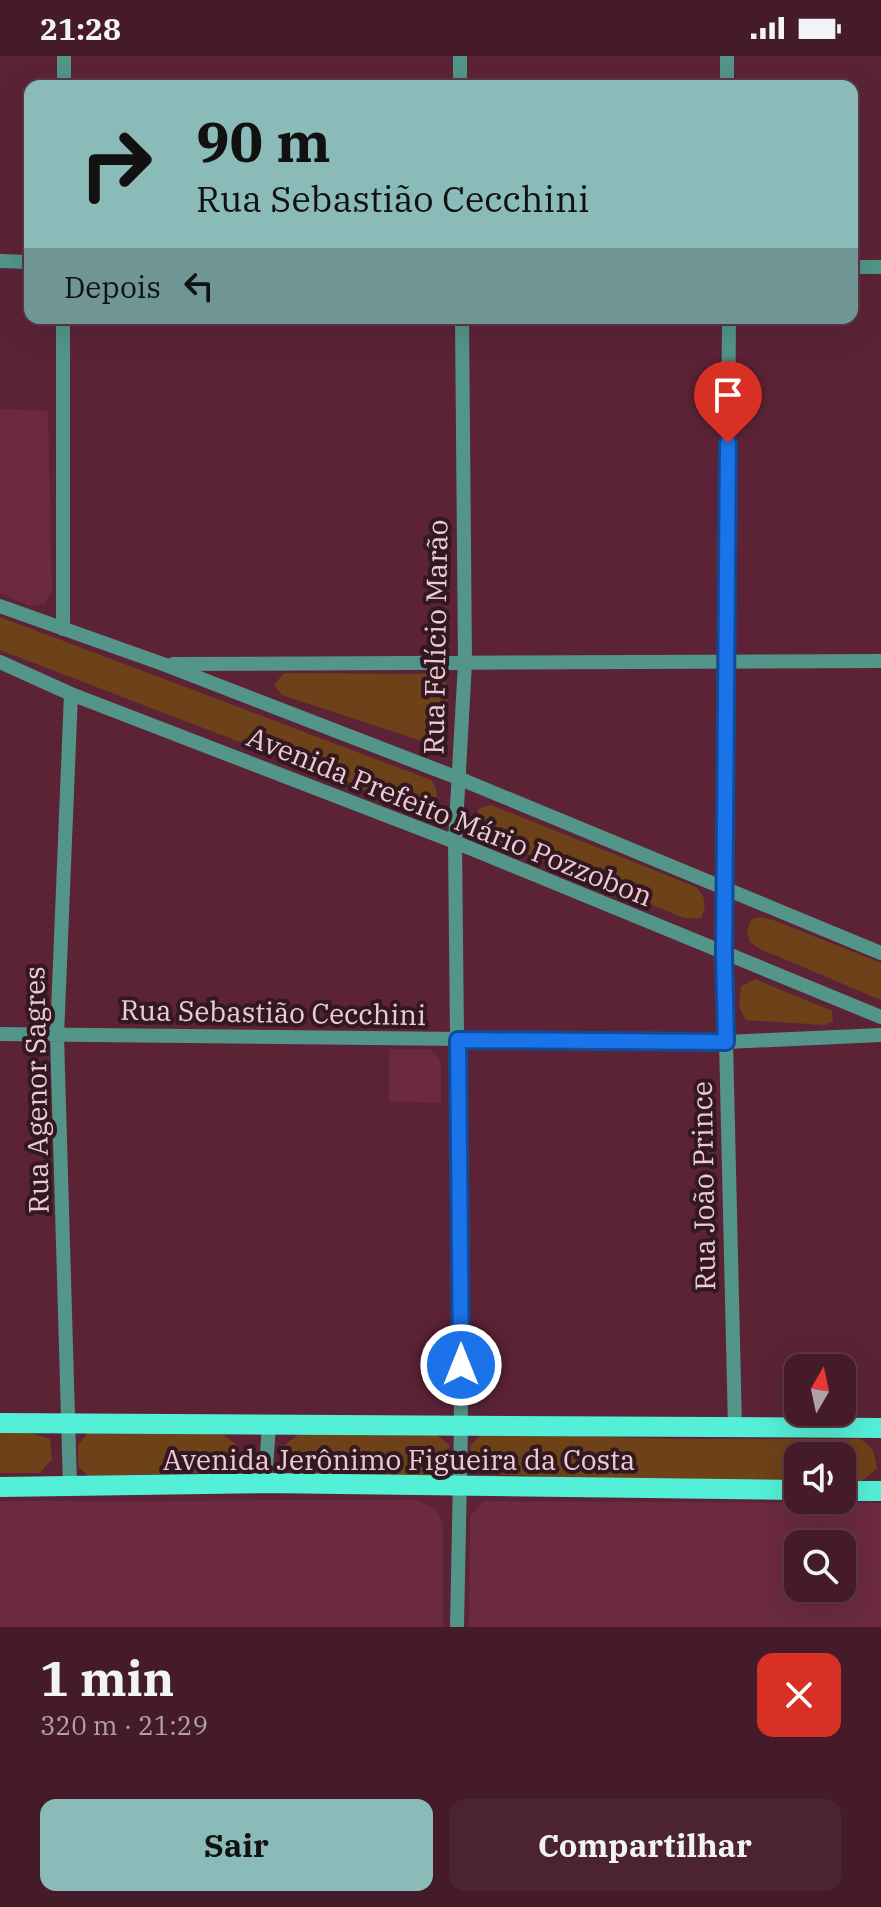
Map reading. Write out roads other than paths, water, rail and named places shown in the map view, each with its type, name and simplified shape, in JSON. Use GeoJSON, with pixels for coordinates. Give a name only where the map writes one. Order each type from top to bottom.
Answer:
{"type":"FeatureCollection","features":[{"type":"Feature","properties":{"kind":"main road","name":"Avenida Jerônimo Figueira da Costa"},"geometry":{"type":"LineString","coordinates":[[0,1423],[881,1428]]}},
{"type":"Feature","properties":{"kind":"main road","name":"Avenida Jerônimo Figueira da Costa"},"geometry":{"type":"LineString","coordinates":[[0,1487],[265,1483],[784,1490]]}},
{"type":"Feature","properties":{"kind":"main road"},"geometry":{"type":"LineString","coordinates":[[856,1491],[881,1491]]}},
{"type":"Feature","properties":{"kind":"street"},"geometry":{"type":"LineString","coordinates":[[64,56],[64,80]]}},
{"type":"Feature","properties":{"kind":"street"},"geometry":{"type":"LineString","coordinates":[[460,56],[460,80]]}},
{"type":"Feature","properties":{"kind":"street"},"geometry":{"type":"LineString","coordinates":[[727,56],[727,80]]}},
{"type":"Feature","properties":{"kind":"street"},"geometry":{"type":"LineString","coordinates":[[0,261],[24,262]]}},
{"type":"Feature","properties":{"kind":"street"},"geometry":{"type":"LineString","coordinates":[[858,267],[881,267]]}},
{"type":"Feature","properties":{"kind":"street"},"geometry":{"type":"LineString","coordinates":[[63,324],[63,629]]}},
{"type":"Feature","properties":{"kind":"street","name":"Rua Felício Marão"},"geometry":{"type":"LineString","coordinates":[[457,1627],[461,1425],[455,842],[465,663],[462,324]]}},
{"type":"Feature","properties":{"kind":"street","name":"Rua João Prince"},"geometry":{"type":"LineString","coordinates":[[729,324],[724,955],[735,1428]]}},
{"type":"Feature","properties":{"kind":"street","name":"Avenida Prefeito Mário Pozzobon"},"geometry":{"type":"LineString","coordinates":[[0,606],[163,664],[458,778],[881,953]]}},
{"type":"Feature","properties":{"kind":"street"},"geometry":{"type":"LineString","coordinates":[[163,664],[881,661]]}},
{"type":"Feature","properties":{"kind":"street","name":"Avenida Prefeito Mário Pozzobon"},"geometry":{"type":"LineString","coordinates":[[0,662],[71,694],[455,842],[881,1017]]}},
{"type":"Feature","properties":{"kind":"street"},"geometry":{"type":"LineString","coordinates":[[0,673],[24,673]]}},
{"type":"Feature","properties":{"kind":"street","name":"Rua Agenor Sagres"},"geometry":{"type":"LineString","coordinates":[[70,1486],[57,1036],[71,694]]}},
{"type":"Feature","properties":{"kind":"street","name":"Rua Sebastião Cecchini"},"geometry":{"type":"LineString","coordinates":[[0,1034],[726,1042],[881,1035]]}},
{"type":"Feature","properties":{"kind":"street"},"geometry":{"type":"LineString","coordinates":[[265,1483],[269,1425]]}}]}
